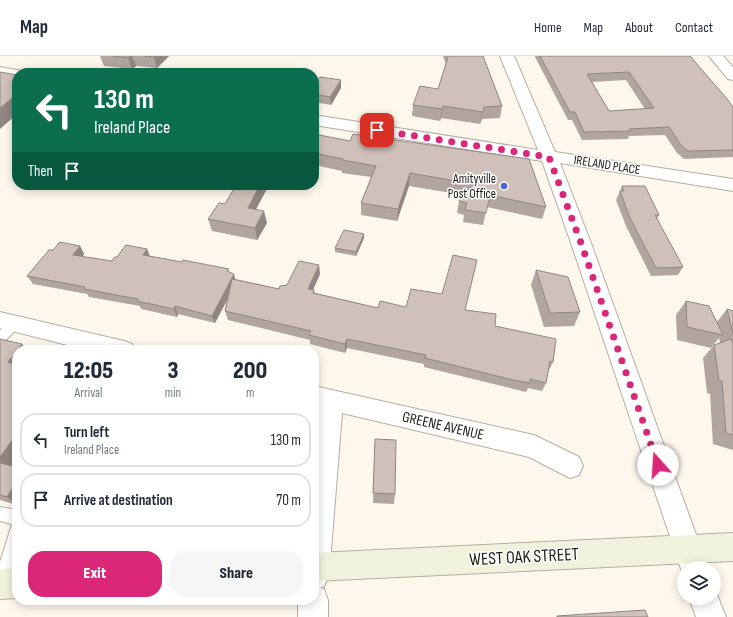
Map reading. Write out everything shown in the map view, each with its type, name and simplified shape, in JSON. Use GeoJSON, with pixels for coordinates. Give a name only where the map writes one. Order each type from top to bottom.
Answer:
{"type":"FeatureCollection","features":[{"type":"Feature","properties":{"kind":"main road","name":"WEST OAK STREET"},"geometry":{"type":"LineString","coordinates":[[319,567],[691,559],[733,547]]}},
{"type":"Feature","properties":{"kind":"street"},"geometry":{"type":"LineString","coordinates":[[507,56],[549,157],[581,243],[691,559]]}},
{"type":"Feature","properties":{"kind":"street"},"geometry":{"type":"LineString","coordinates":[[716,56],[733,76]]}},
{"type":"Feature","properties":{"kind":"street"},"geometry":{"type":"LineString","coordinates":[[0,71],[12,73]]}},
{"type":"Feature","properties":{"kind":"street","name":"IRELAND PLACE"},"geometry":{"type":"LineString","coordinates":[[319,121],[733,185]]}},
{"type":"Feature","properties":{"kind":"street"},"geometry":{"type":"LineString","coordinates":[[5,327],[98,345]]}},
{"type":"Feature","properties":{"kind":"street"},"geometry":{"type":"LineString","coordinates":[[319,473],[323,398]]}},
{"type":"Feature","properties":{"kind":"street","name":"GREENE AVENUE"},"geometry":{"type":"LineString","coordinates":[[323,398],[534,447],[570,466]]}},
{"type":"Feature","properties":{"kind":"street"},"geometry":{"type":"LineString","coordinates":[[313,605],[313,617]]}},
{"type":"Feature","properties":{"kind":"street"},"geometry":{"type":"LineString","coordinates":[[707,605],[711,617]]}},
{"type":"Feature","properties":{"kind":"lane"},"geometry":{"type":"LineString","coordinates":[[0,514],[12,516]]}},
{"type":"Feature","properties":{"kind":"lane"},"geometry":{"type":"LineString","coordinates":[[5,586],[12,553]]}},
{"type":"Feature","properties":{"kind":"building"},"geometry":{"type":"Polygon","coordinates":[[[113,56],[130,56],[128,58],[113,56]]]}},
{"type":"Feature","properties":{"kind":"building"},"geometry":{"type":"Polygon","coordinates":[[[448,56],[483,56],[502,106],[484,107],[483,112],[443,106],[442,109],[413,105],[420,86],[438,89],[448,56]]]}},
{"type":"Feature","properties":{"kind":"building"},"geometry":{"type":"Polygon","coordinates":[[[540,56],[690,56],[733,107],[733,150],[688,151],[681,145],[669,127],[629,129],[631,131],[584,132],[575,112],[570,112],[540,56]],[[629,72],[587,74],[609,111],[654,108],[629,72]]]}},
{"type":"Feature","properties":{"kind":"building"},"geometry":{"type":"Polygon","coordinates":[[[0,72],[12,74],[12,98],[0,108],[0,72]]]}},
{"type":"Feature","properties":{"kind":"building"},"geometry":{"type":"Polygon","coordinates":[[[320,77],[341,80],[330,97],[319,95],[320,77]]]}},
{"type":"Feature","properties":{"kind":"building"},"geometry":{"type":"Polygon","coordinates":[[[353,134],[529,159],[546,207],[490,195],[486,213],[465,210],[467,203],[459,201],[474,184],[410,173],[398,209],[361,203],[376,166],[342,160],[343,159],[319,154],[319,135],[350,141],[353,134]]]}},
{"type":"Feature","properties":{"kind":"building"},"geometry":{"type":"Polygon","coordinates":[[[622,186],[645,186],[659,215],[655,215],[683,267],[656,268],[630,218],[620,191],[624,191],[622,186]]]}},
{"type":"Feature","properties":{"kind":"building"},"geometry":{"type":"Polygon","coordinates":[[[233,190],[257,190],[248,208],[264,211],[255,228],[208,219],[219,203],[225,204],[233,190]]]}},
{"type":"Feature","properties":{"kind":"building"},"geometry":{"type":"Polygon","coordinates":[[[344,230],[364,234],[356,252],[335,248],[344,230]]]}},
{"type":"Feature","properties":{"kind":"building"},"geometry":{"type":"Polygon","coordinates":[[[60,242],[80,246],[73,255],[112,261],[126,245],[147,249],[143,255],[182,262],[183,260],[229,269],[227,271],[234,274],[212,316],[175,306],[174,309],[137,301],[138,299],[84,289],[85,287],[27,276],[49,250],[53,250],[60,242]]]}},
{"type":"Feature","properties":{"kind":"building"},"geometry":{"type":"Polygon","coordinates":[[[453,255],[477,260],[465,310],[496,314],[495,326],[556,339],[553,362],[550,361],[546,383],[530,379],[530,383],[513,380],[425,358],[426,355],[347,339],[345,344],[309,335],[311,331],[225,311],[232,279],[279,289],[280,286],[287,285],[299,261],[319,265],[308,289],[314,290],[313,293],[378,308],[380,301],[406,307],[411,289],[442,294],[453,255]]]}},
{"type":"Feature","properties":{"kind":"building"},"geometry":{"type":"Polygon","coordinates":[[[536,270],[568,277],[580,312],[550,313],[536,270]]]}},
{"type":"Feature","properties":{"kind":"building"},"geometry":{"type":"Polygon","coordinates":[[[686,301],[709,306],[723,335],[687,327],[686,301]]]}},
{"type":"Feature","properties":{"kind":"building"},"geometry":{"type":"Polygon","coordinates":[[[727,309],[733,311],[733,334],[727,309]]]}},
{"type":"Feature","properties":{"kind":"building"},"geometry":{"type":"Polygon","coordinates":[[[0,339],[22,344],[12,345],[12,357],[8,362],[12,363],[12,441],[0,457],[0,339]]]}},
{"type":"Feature","properties":{"kind":"building"},"geometry":{"type":"Polygon","coordinates":[[[731,339],[733,344],[733,435],[726,433],[722,381],[719,381],[714,345],[731,339]]]}},
{"type":"Feature","properties":{"kind":"building"},"geometry":{"type":"Polygon","coordinates":[[[375,439],[396,440],[395,494],[373,493],[375,439]]]}},
{"type":"Feature","properties":{"kind":"building"},"geometry":{"type":"Polygon","coordinates":[[[0,463],[12,466],[12,489],[7,497],[0,495],[0,463]]]}},
{"type":"Feature","properties":{"kind":"building"},"geometry":{"type":"Polygon","coordinates":[[[645,610],[648,617],[557,617],[557,616],[645,610]]]}},
{"type":"Feature","properties":{"kind":"place","name":"Amityville Post Office"},"geometry":{"type":"Point","coordinates":[504,186]}},
{"type":"Feature","properties":{"kind":"route"},"geometry":{"type":"LineString","coordinates":[[377,130],[549,157],[581,243],[658,465]]}}]}
